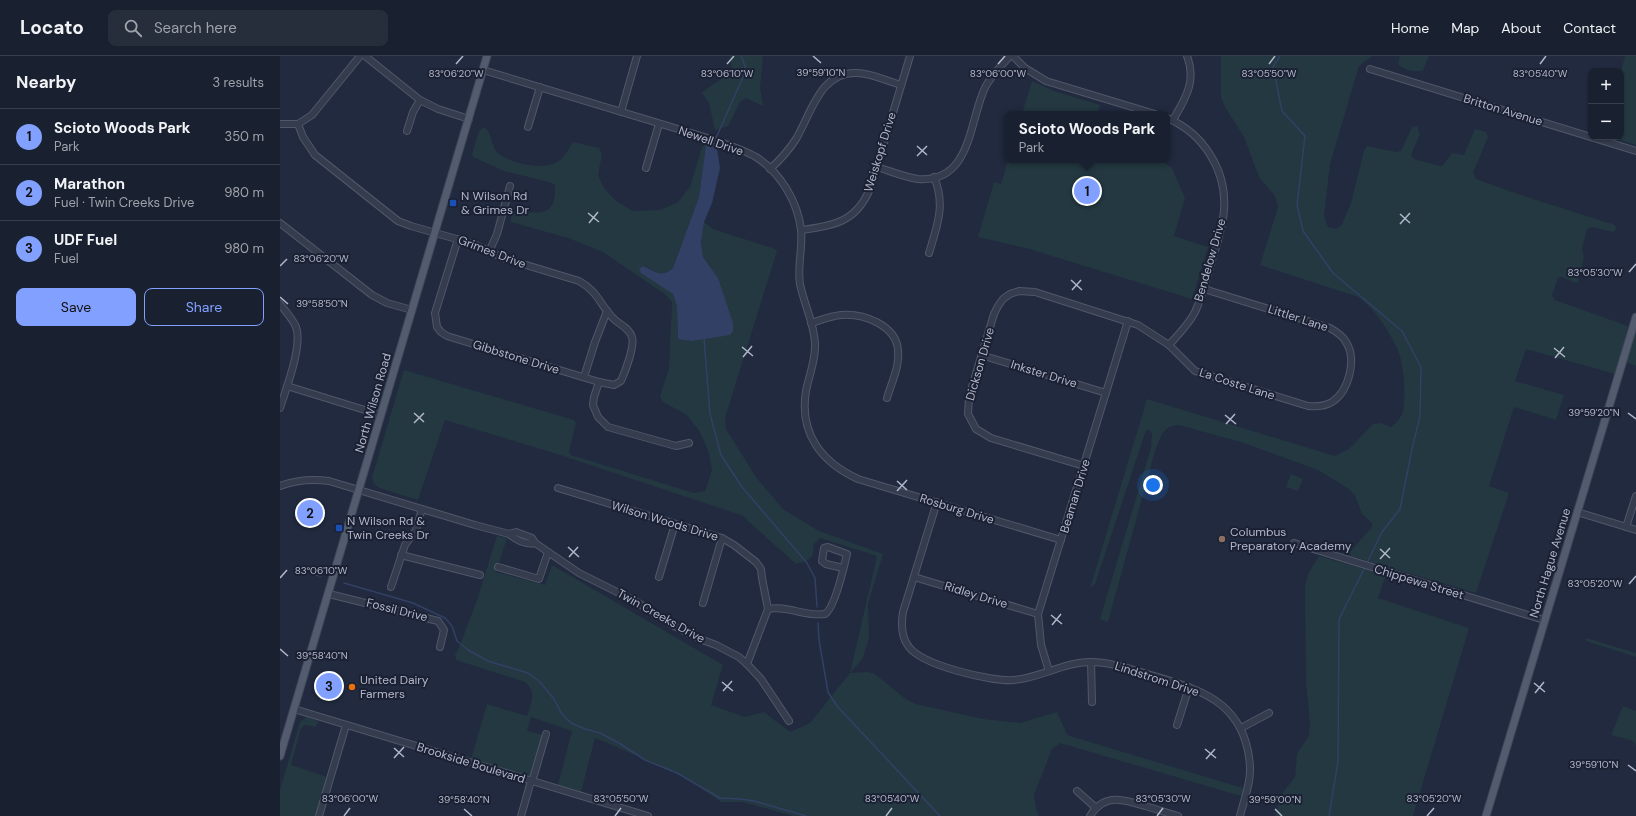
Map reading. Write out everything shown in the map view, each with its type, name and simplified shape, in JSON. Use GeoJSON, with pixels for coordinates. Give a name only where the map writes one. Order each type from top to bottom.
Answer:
{"type":"FeatureCollection","features":[{"type":"Feature","properties":{"kind":"main road","name":"North Wilson Road"},"geometry":{"type":"LineString","coordinates":[[280,756],[436,233],[487,56]]}},
{"type":"Feature","properties":{"kind":"main road","name":"North Hague Avenue"},"geometry":{"type":"LineString","coordinates":[[1486,816],[1636,317]]}},
{"type":"Feature","properties":{"kind":"street"},"geometry":{"type":"LineString","coordinates":[[280,124],[298,124],[312,115],[360,56]]}},
{"type":"Feature","properties":{"kind":"street"},"geometry":{"type":"LineString","coordinates":[[365,56],[420,100],[438,109],[469,118]]}},
{"type":"Feature","properties":{"kind":"street"},"geometry":{"type":"LineString","coordinates":[[620,112],[637,56]]}},
{"type":"Feature","properties":{"kind":"street","name":"Weiskopf Drive"},"geometry":{"type":"LineString","coordinates":[[801,230],[833,225],[853,214],[863,203],[868,194],[877,167],[910,56]]}},
{"type":"Feature","properties":{"kind":"street"},"geometry":{"type":"LineString","coordinates":[[877,167],[918,179],[934,177],[947,172],[962,158],[984,89],[994,74],[1011,56],[1025,68],[1046,81],[1145,111]]}},
{"type":"Feature","properties":{"kind":"street"},"geometry":{"type":"LineString","coordinates":[[1170,119],[1186,97],[1190,84],[1191,69],[1187,56]]}},
{"type":"Feature","properties":{"kind":"street","name":"Britton Avenue"},"geometry":{"type":"LineString","coordinates":[[1370,69],[1636,151]]}},
{"type":"Feature","properties":{"kind":"street","name":"Newell Drive"},"geometry":{"type":"LineString","coordinates":[[483,70],[659,124],[711,138],[757,158],[782,182],[798,213],[801,230],[800,283],[811,322],[815,343],[814,355],[806,388],[805,413],[809,434],[816,447]]}},
{"type":"Feature","properties":{"kind":"street"},"geometry":{"type":"LineString","coordinates":[[770,169],[782,157],[796,138],[818,96],[830,81],[838,76],[858,72],[901,85]]}},
{"type":"Feature","properties":{"kind":"street"},"geometry":{"type":"LineString","coordinates":[[528,128],[540,87]]}},
{"type":"Feature","properties":{"kind":"street"},"geometry":{"type":"LineString","coordinates":[[407,131],[412,112],[420,100]]}},
{"type":"Feature","properties":{"kind":"street","name":"Bendelow Drive"},"geometry":{"type":"LineString","coordinates":[[1169,345],[1180,334],[1195,313],[1204,289],[1221,230],[1224,210],[1224,191],[1220,172],[1211,155],[1199,140],[1184,127],[1170,119]]}},
{"type":"Feature","properties":{"kind":"street","name":"Grimes Drive"},"geometry":{"type":"LineString","coordinates":[[298,124],[302,137],[315,155],[398,221],[474,244],[503,258],[579,282],[590,288],[598,295],[615,320],[630,332],[633,344],[621,382],[614,385],[599,382]]}},
{"type":"Feature","properties":{"kind":"street"},"geometry":{"type":"LineString","coordinates":[[646,168],[659,124]]}},
{"type":"Feature","properties":{"kind":"street"},"geometry":{"type":"LineString","coordinates":[[929,254],[941,208],[940,192],[934,177]]}},
{"type":"Feature","properties":{"kind":"street"},"geometry":{"type":"LineString","coordinates":[[489,252],[497,234],[510,186]]}},
{"type":"Feature","properties":{"kind":"street"},"geometry":{"type":"LineString","coordinates":[[280,223],[372,296],[387,303],[412,310]]}},
{"type":"Feature","properties":{"kind":"street","name":"Gibbstone Drive"},"geometry":{"type":"LineString","coordinates":[[458,239],[435,313],[437,327],[441,332],[447,336],[599,382]]}},
{"type":"Feature","properties":{"kind":"street","name":"Littler Lane"},"geometry":{"type":"LineString","coordinates":[[1204,289],[1330,328],[1340,334],[1347,343],[1350,351],[1350,367],[1341,393],[1331,402]]}},
{"type":"Feature","properties":{"kind":"street","name":"La Coste Lane"},"geometry":{"type":"LineString","coordinates":[[1019,291],[1035,292],[1128,321],[1148,330],[1169,345],[1195,370],[1211,376],[1308,406],[1323,406],[1331,402]]}},
{"type":"Feature","properties":{"kind":"street","name":"Dickson Drive"},"geometry":{"type":"LineString","coordinates":[[1019,291],[1010,294],[1003,299],[994,314],[968,404],[968,414],[976,429],[991,438],[1084,466]]}},
{"type":"Feature","properties":{"kind":"street"},"geometry":{"type":"LineString","coordinates":[[280,304],[296,327],[298,338],[295,357],[280,408]]}},
{"type":"Feature","properties":{"kind":"street"},"geometry":{"type":"LineString","coordinates":[[584,377],[607,310]]}},
{"type":"Feature","properties":{"kind":"street"},"geometry":{"type":"LineString","coordinates":[[811,322],[835,316],[850,315],[876,322],[886,328],[896,341],[898,352],[887,398]]}},
{"type":"Feature","properties":{"kind":"street","name":"Beaman Drive"},"geometry":{"type":"LineString","coordinates":[[1050,671],[1041,645],[1038,614],[1128,321]]}},
{"type":"Feature","properties":{"kind":"street","name":"Inkster Drive"},"geometry":{"type":"LineString","coordinates":[[981,355],[1106,393]]}},
{"type":"Feature","properties":{"kind":"street"},"geometry":{"type":"LineString","coordinates":[[599,382],[594,397],[593,406],[598,417],[608,427],[676,446],[689,443]]}},
{"type":"Feature","properties":{"kind":"street"},"geometry":{"type":"LineString","coordinates":[[287,386],[381,415]]}},
{"type":"Feature","properties":{"kind":"street","name":"Rosburg Drive"},"geometry":{"type":"LineString","coordinates":[[816,447],[834,466],[858,479],[1061,540]]}},
{"type":"Feature","properties":{"kind":"street","name":"Twin Creeks Drive"},"geometry":{"type":"LineString","coordinates":[[280,486],[293,482],[316,480],[329,481],[509,534],[514,539],[529,544],[535,543],[580,573],[636,601],[676,627],[716,645],[739,658],[761,679],[789,721]]}},
{"type":"Feature","properties":{"kind":"street","name":"Wilson Woods Drive"},"geometry":{"type":"LineString","coordinates":[[558,488],[722,538],[756,562],[760,569],[768,609]]}},
{"type":"Feature","properties":{"kind":"street"},"geometry":{"type":"LineString","coordinates":[[1626,527],[1636,496]]}},
{"type":"Feature","properties":{"kind":"street","name":"Lindstrom Drive"},"geometry":{"type":"LineString","coordinates":[[936,502],[903,612],[901,625],[904,638],[908,646],[915,654],[933,662],[985,678],[1012,680],[1028,678],[1080,662],[1122,666],[1189,687],[1218,702],[1231,714],[1241,728]]}},
{"type":"Feature","properties":{"kind":"street"},"geometry":{"type":"LineString","coordinates":[[391,587],[401,555],[405,545],[416,530],[422,509]]}},
{"type":"Feature","properties":{"kind":"street"},"geometry":{"type":"LineString","coordinates":[[1577,512],[1636,530]]}},
{"type":"Feature","properties":{"kind":"street"},"geometry":{"type":"LineString","coordinates":[[659,577],[675,524]]}},
{"type":"Feature","properties":{"kind":"street"},"geometry":{"type":"LineString","coordinates":[[703,603],[722,538]]}},
{"type":"Feature","properties":{"kind":"street","name":"Chippewa Street"},"geometry":{"type":"LineString","coordinates":[[1294,543],[1544,620]]}},
{"type":"Feature","properties":{"kind":"street"},"geometry":{"type":"LineString","coordinates":[[747,664],[768,609],[776,608],[808,614],[825,614],[831,608],[843,568],[847,554],[828,547],[824,548],[822,561],[826,564],[843,568]]}},
{"type":"Feature","properties":{"kind":"street"},"geometry":{"type":"LineString","coordinates":[[498,567],[539,579],[548,552]]}},
{"type":"Feature","properties":{"kind":"street"},"geometry":{"type":"LineString","coordinates":[[401,555],[480,576]]}},
{"type":"Feature","properties":{"kind":"street","name":"Ridley Drive"},"geometry":{"type":"LineString","coordinates":[[914,576],[1038,614]]}},
{"type":"Feature","properties":{"kind":"street","name":"Fossil Drive"},"geometry":{"type":"LineString","coordinates":[[329,594],[438,621],[444,630],[440,646]]}},
{"type":"Feature","properties":{"kind":"street"},"geometry":{"type":"LineString","coordinates":[[1091,662],[1092,702]]}},
{"type":"Feature","properties":{"kind":"street"},"geometry":{"type":"LineString","coordinates":[[1177,725],[1189,687]]}},
{"type":"Feature","properties":{"kind":"street","name":"Brookside Boulevard"},"geometry":{"type":"LineString","coordinates":[[294,709],[648,816]]}},
{"type":"Feature","properties":{"kind":"street"},"geometry":{"type":"LineString","coordinates":[[1240,816],[1250,780],[1250,762],[1241,728],[1269,713]]}},
{"type":"Feature","properties":{"kind":"street"},"geometry":{"type":"LineString","coordinates":[[319,816],[346,725]]}},
{"type":"Feature","properties":{"kind":"street"},"geometry":{"type":"LineString","coordinates":[[521,816],[546,734]]}},
{"type":"Feature","properties":{"kind":"street"},"geometry":{"type":"LineString","coordinates":[[1077,792],[1095,808]]}},
{"type":"Feature","properties":{"kind":"street"},"geometry":{"type":"LineString","coordinates":[[1090,816],[1095,808],[1102,803],[1116,799],[1129,801],[1178,816]]}},
{"type":"Feature","properties":{"kind":"shaded area"},"geometry":{"type":"Polygon","coordinates":[[[730,56],[763,56],[760,88],[763,106],[746,98],[740,102],[728,126],[715,130],[709,103],[702,93],[732,71],[730,56]]]}},
{"type":"Feature","properties":{"kind":"shaded area"},"geometry":{"type":"Polygon","coordinates":[[[1221,56],[1372,56],[1359,66],[1330,164],[1324,216],[1328,227],[1335,229],[1341,226],[1351,203],[1364,151],[1367,146],[1396,152],[1401,151],[1412,127],[1417,126],[1420,134],[1411,155],[1414,159],[1440,166],[1443,165],[1452,153],[1464,155],[1475,129],[1486,132],[1488,137],[1473,173],[1476,179],[1615,225],[1616,229],[1613,232],[1593,227],[1587,229],[1582,248],[1584,257],[1578,282],[1576,283],[1562,277],[1558,278],[1552,295],[1555,300],[1628,326],[1615,374],[1526,349],[1515,381],[1564,395],[1556,420],[1514,407],[1489,486],[1509,493],[1476,593],[1351,556],[1350,552],[1372,527],[1372,523],[1362,514],[1355,496],[1349,489],[1318,470],[1244,443],[1179,425],[1165,430],[1155,451],[1108,622],[1100,619],[1151,448],[1152,433],[1149,430],[1146,430],[1095,584],[1090,588],[1147,399],[1335,456],[1349,449],[1373,424],[1381,423],[1391,427],[1397,422],[1403,410],[1404,377],[1399,352],[1384,325],[1375,313],[1358,297],[1260,265],[1278,207],[1275,196],[1259,177],[1244,137],[1225,107],[1221,97],[1221,56]]]}},
{"type":"Feature","properties":{"kind":"shaded area"},"geometry":{"type":"Polygon","coordinates":[[[1400,56],[1429,56],[1423,70],[1413,71],[1398,64],[1400,56]]]}},
{"type":"Feature","properties":{"kind":"shaded area"},"geometry":{"type":"Polygon","coordinates":[[[1625,56],[1636,56],[1636,145],[1620,140],[1624,140],[1624,68],[1622,68],[1625,56]]]}},
{"type":"Feature","properties":{"kind":"shaded area"},"geometry":{"type":"Polygon","coordinates":[[[1032,81],[1054,91],[1100,105],[1098,111],[1023,111],[1032,81]]]}},
{"type":"Feature","properties":{"kind":"shaded area"},"geometry":{"type":"Polygon","coordinates":[[[484,127],[489,134],[495,149],[500,155],[522,164],[540,166],[555,163],[563,157],[573,142],[599,148],[602,154],[598,175],[604,188],[616,201],[633,211],[659,210],[677,203],[690,187],[702,147],[706,144],[699,197],[673,268],[666,273],[659,273],[644,266],[673,294],[677,306],[678,339],[718,278],[703,257],[701,242],[704,222],[713,229],[775,249],[777,251],[725,418],[726,429],[756,477],[783,509],[819,531],[883,554],[868,604],[869,638],[863,658],[850,673],[877,556],[820,538],[813,545],[812,557],[796,564],[744,516],[560,455],[445,420],[418,500],[379,488],[374,484],[372,477],[404,370],[574,420],[576,423],[569,451],[571,455],[694,493],[705,491],[712,470],[709,453],[700,432],[687,415],[663,402],[660,396],[669,369],[672,302],[666,295],[603,252],[568,238],[511,222],[511,217],[515,212],[538,212],[549,208],[553,204],[555,185],[549,182],[504,171],[473,157],[472,154],[479,131],[484,127]]]}},
{"type":"Feature","properties":{"kind":"shaded area"},"geometry":{"type":"Polygon","coordinates":[[[1007,163],[1164,163],[1172,168],[1185,198],[1174,236],[1208,247],[1192,299],[1026,248],[978,237],[994,182],[1001,184],[1007,163]]]}},
{"type":"Feature","properties":{"kind":"shaded area"},"geometry":{"type":"Polygon","coordinates":[[[1636,331],[1636,366],[1626,362],[1636,331]]]}},
{"type":"Feature","properties":{"kind":"shaded area"},"geometry":{"type":"Polygon","coordinates":[[[1291,474],[1303,479],[1298,491],[1286,487],[1291,474]]]}},
{"type":"Feature","properties":{"kind":"shaded area"},"geometry":{"type":"Polygon","coordinates":[[[497,536],[507,538],[496,572],[545,585],[552,565],[723,665],[711,705],[745,717],[764,712],[790,732],[810,723],[850,673],[868,672],[875,674],[907,700],[916,704],[983,719],[1020,723],[1057,712],[1067,734],[1070,736],[1243,788],[1241,796],[1060,743],[1052,749],[1034,795],[1036,809],[1039,816],[793,816],[743,802],[721,802],[686,778],[595,738],[581,792],[558,785],[572,731],[531,717],[527,731],[543,735],[530,777],[471,759],[487,704],[527,716],[532,694],[529,686],[525,682],[456,660],[455,654],[458,650],[477,600],[497,536]]]}},
{"type":"Feature","properties":{"kind":"shaded area"},"geometry":{"type":"Polygon","coordinates":[[[1319,556],[1386,575],[1378,598],[1469,628],[1413,816],[1275,816],[1281,795],[1295,777],[1297,754],[1309,736],[1310,723],[1306,682],[1305,586],[1309,572],[1319,556]]]}},
{"type":"Feature","properties":{"kind":"shaded area"},"geometry":{"type":"Polygon","coordinates":[[[1586,638],[1636,653],[1636,657],[1586,641],[1586,638]]]}},
{"type":"Feature","properties":{"kind":"shaded area"},"geometry":{"type":"Polygon","coordinates":[[[1623,706],[1636,711],[1636,745],[1633,741],[1611,735],[1623,706]]]}},
{"type":"Feature","properties":{"kind":"shaded area"},"geometry":{"type":"Polygon","coordinates":[[[307,717],[318,721],[316,727],[305,725],[301,728],[291,765],[327,777],[315,816],[280,816],[280,790],[300,722],[307,717]]]}},
{"type":"Feature","properties":{"kind":"water"},"geometry":{"type":"Polygon","coordinates":[[[706,144],[717,149],[720,168],[712,203],[704,222],[701,242],[703,257],[718,278],[733,323],[733,331],[730,335],[692,341],[678,339],[677,306],[673,294],[641,273],[639,269],[643,266],[655,272],[666,273],[673,268],[699,197],[706,144]]]}},
{"type":"Feature","properties":{"kind":"waterway"},"geometry":{"type":"LineString","coordinates":[[716,138],[743,77],[745,66],[741,56]]}},
{"type":"Feature","properties":{"kind":"waterway"},"geometry":{"type":"LineString","coordinates":[[1280,56],[1273,67],[1282,111],[1305,136],[1297,205],[1303,231],[1333,273],[1402,331],[1421,367],[1420,416],[1400,509],[1382,532],[1367,563]]}},
{"type":"Feature","properties":{"kind":"waterway"},"geometry":{"type":"LineString","coordinates":[[712,149],[715,141]]}},
{"type":"Feature","properties":{"kind":"waterway"},"geometry":{"type":"LineString","coordinates":[[704,338],[710,414],[721,455],[742,487],[807,563],[815,578],[817,607]]}},
{"type":"Feature","properties":{"kind":"waterway"},"geometry":{"type":"LineString","coordinates":[[1329,816],[1338,762],[1339,619],[1365,567]]}},
{"type":"Feature","properties":{"kind":"waterway"},"geometry":{"type":"LineString","coordinates":[[314,575],[321,576]]}},
{"type":"Feature","properties":{"kind":"waterway"},"geometry":{"type":"LineString","coordinates":[[344,583],[413,603],[445,618],[452,626],[457,641],[468,650],[488,661],[528,673],[540,682],[554,699],[562,714],[571,723],[600,733],[619,743],[645,760],[677,773],[720,798],[754,801],[806,816]]}},
{"type":"Feature","properties":{"kind":"waterway"},"geometry":{"type":"LineString","coordinates":[[818,623],[819,640],[828,692],[837,706],[940,816]]}},
{"type":"Feature","properties":{"kind":"place","name":"Scioto Woods Park"},"geometry":{"type":"Point","coordinates":[1087,191]}},
{"type":"Feature","properties":{"kind":"place","name":"N Wilson Rd & Grimes Dr"},"geometry":{"type":"Point","coordinates":[453,203]}},
{"type":"Feature","properties":{"kind":"place","name":"Marathon"},"geometry":{"type":"Point","coordinates":[310,513]}},
{"type":"Feature","properties":{"kind":"place","name":"N Wilson Rd & Twin Creeks Dr"},"geometry":{"type":"Point","coordinates":[339,528]}},
{"type":"Feature","properties":{"kind":"place","name":"Columbus Preparatory Academy"},"geometry":{"type":"Point","coordinates":[1222,539]}},
{"type":"Feature","properties":{"kind":"place","name":"UDF Fuel"},"geometry":{"type":"Point","coordinates":[329,686]}},
{"type":"Feature","properties":{"kind":"place","name":"United Dairy Farmers"},"geometry":{"type":"Point","coordinates":[352,687]}}]}
